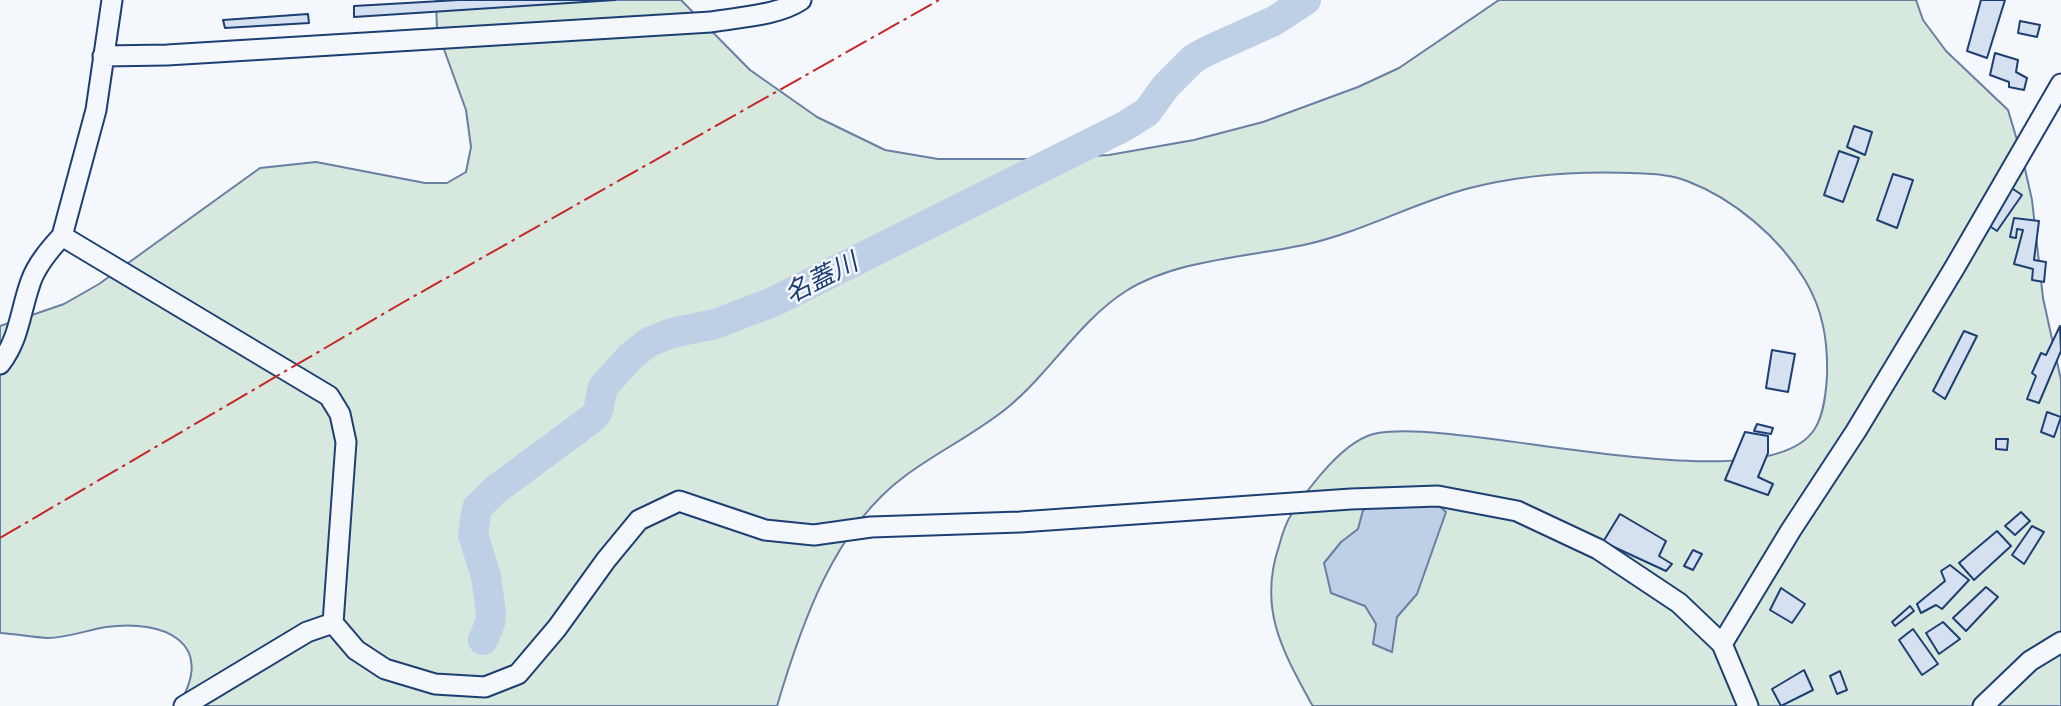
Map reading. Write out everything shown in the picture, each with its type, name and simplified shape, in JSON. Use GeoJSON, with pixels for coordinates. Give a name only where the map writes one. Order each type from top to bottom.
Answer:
{"type":"FeatureCollection","features":[{"type":"Feature","properties":{"kind":"street"},"geometry":{"type":"LineString","coordinates":[[0,364],[16,337],[32,279],[49,249],[62,236],[96,110],[112,0]]}},
{"type":"Feature","properties":{"kind":"street"},"geometry":{"type":"LineString","coordinates":[[103,56],[167,55],[711,22],[771,11],[801,0]]}},
{"type":"Feature","properties":{"kind":"street"},"geometry":{"type":"LineString","coordinates":[[1722,644],[1962,256],[2061,84]]}},
{"type":"Feature","properties":{"kind":"street"},"geometry":{"type":"LineString","coordinates":[[62,236],[329,396],[340,414],[346,442],[333,622],[356,650],[384,669],[435,684],[485,687],[518,674],[557,628],[639,520],[679,501],[765,530],[814,535],[871,527],[1020,522],[1351,499],[1438,496],[1517,511],[1598,549],[1679,603],[1722,644],[1748,706]]}},
{"type":"Feature","properties":{"kind":"street"},"geometry":{"type":"LineString","coordinates":[[184,706],[307,632],[333,622]]}},
{"type":"Feature","properties":{"kind":"street"},"geometry":{"type":"LineString","coordinates":[[1983,706],[2030,661],[2061,642]]}},
{"type":"Feature","properties":{"kind":"shaded area"},"geometry":{"type":"Polygon","coordinates":[[[436,0],[681,0],[750,70],[817,117],[885,150],[938,159],[1035,159],[1109,155],[1194,140],[1263,122],[1358,87],[1399,68],[1499,0],[1916,0],[1923,20],[1946,51],[2008,110],[2032,200],[2043,298],[2061,380],[2061,706],[1313,706],[1291,665],[1276,628],[1271,589],[1273,568],[1289,518],[1329,465],[1353,444],[1378,433],[1420,432],[1677,460],[1737,460],[1784,451],[1814,430],[1822,411],[1826,390],[1825,338],[1811,291],[1794,264],[1754,221],[1722,198],[1680,179],[1632,173],[1549,175],[1486,184],[1446,195],[1328,239],[1191,265],[1146,280],[1126,291],[1094,317],[1007,408],[905,476],[880,497],[858,522],[823,580],[809,611],[777,706],[178,706],[189,684],[192,666],[188,651],[178,639],[164,632],[127,625],[55,638],[0,633],[0,326],[64,304],[99,284],[260,168],[316,162],[425,183],[447,183],[466,172],[471,147],[466,110],[437,30],[436,0]]]}},
{"type":"Feature","properties":{"kind":"water"},"geometry":{"type":"Polygon","coordinates":[[[1435,502],[1446,512],[1417,594],[1397,617],[1392,652],[1373,644],[1376,624],[1365,606],[1331,593],[1324,563],[1341,542],[1358,529],[1363,510],[1374,505],[1435,502]]]}},
{"type":"Feature","properties":{"kind":"building"},"geometry":{"type":"Polygon","coordinates":[[[459,0],[615,0],[354,17],[354,6],[459,0]]]}},
{"type":"Feature","properties":{"kind":"building"},"geometry":{"type":"Polygon","coordinates":[[[1981,0],[2005,0],[1987,58],[1967,51],[1981,0]]]}},
{"type":"Feature","properties":{"kind":"building"},"geometry":{"type":"Polygon","coordinates":[[[308,14],[309,23],[225,28],[223,20],[308,14]]]}},
{"type":"Feature","properties":{"kind":"building"},"geometry":{"type":"Polygon","coordinates":[[[2020,21],[2040,25],[2037,37],[2018,33],[2020,21]]]}},
{"type":"Feature","properties":{"kind":"building"},"geometry":{"type":"Polygon","coordinates":[[[1995,53],[2018,60],[2016,72],[2027,78],[2024,90],[2009,87],[2009,82],[1990,75],[1995,53]]]}},
{"type":"Feature","properties":{"kind":"building"},"geometry":{"type":"Polygon","coordinates":[[[1854,126],[1872,132],[1865,155],[1847,147],[1854,126]]]}},
{"type":"Feature","properties":{"kind":"building"},"geometry":{"type":"Polygon","coordinates":[[[1839,151],[1859,158],[1843,202],[1824,195],[1839,151]]]}},
{"type":"Feature","properties":{"kind":"building"},"geometry":{"type":"Polygon","coordinates":[[[1893,174],[1913,180],[1897,228],[1877,220],[1893,174]]]}},
{"type":"Feature","properties":{"kind":"building"},"geometry":{"type":"Polygon","coordinates":[[[2010,187],[2022,195],[1997,231],[1988,225],[2010,187]]]}},
{"type":"Feature","properties":{"kind":"building"},"geometry":{"type":"Polygon","coordinates":[[[2014,218],[2039,221],[2034,260],[2046,262],[2044,282],[2032,280],[2033,269],[2014,264],[2023,230],[2017,229],[2016,238],[2010,237],[2014,218]]]}},
{"type":"Feature","properties":{"kind":"building"},"geometry":{"type":"Polygon","coordinates":[[[2060,326],[2061,351],[2039,403],[2027,399],[2036,376],[2032,373],[2041,353],[2046,355],[2060,326]]]}},
{"type":"Feature","properties":{"kind":"building"},"geometry":{"type":"Polygon","coordinates":[[[1964,331],[1977,336],[1945,399],[1933,391],[1964,331]]]}},
{"type":"Feature","properties":{"kind":"building"},"geometry":{"type":"Polygon","coordinates":[[[1772,350],[1795,354],[1788,392],[1766,388],[1772,350]]]}},
{"type":"Feature","properties":{"kind":"building"},"geometry":{"type":"Polygon","coordinates":[[[2047,412],[2061,417],[2054,437],[2041,432],[2047,412]]]}},
{"type":"Feature","properties":{"kind":"building"},"geometry":{"type":"Polygon","coordinates":[[[1757,424],[1773,428],[1771,434],[1754,431],[1757,424]]]}},
{"type":"Feature","properties":{"kind":"building"},"geometry":{"type":"Polygon","coordinates":[[[1745,432],[1768,436],[1768,453],[1758,477],[1773,484],[1768,495],[1725,480],[1745,432]]]}},
{"type":"Feature","properties":{"kind":"building"},"geometry":{"type":"Polygon","coordinates":[[[1996,439],[2008,439],[2007,450],[1996,449],[1996,439]]]}},
{"type":"Feature","properties":{"kind":"building"},"geometry":{"type":"Polygon","coordinates":[[[2021,512],[2030,521],[2015,535],[2005,526],[2021,512]]]}},
{"type":"Feature","properties":{"kind":"building"},"geometry":{"type":"Polygon","coordinates":[[[1620,514],[1666,541],[1659,556],[1672,564],[1666,571],[1603,542],[1620,514]]]}},
{"type":"Feature","properties":{"kind":"building"},"geometry":{"type":"Polygon","coordinates":[[[2032,526],[2044,532],[2024,564],[2012,555],[2032,526]]]}},
{"type":"Feature","properties":{"kind":"building"},"geometry":{"type":"Polygon","coordinates":[[[1997,531],[2011,546],[1974,580],[1959,563],[1997,531]]]}},
{"type":"Feature","properties":{"kind":"building"},"geometry":{"type":"Polygon","coordinates":[[[1693,550],[1702,554],[1693,570],[1684,566],[1693,550]]]}},
{"type":"Feature","properties":{"kind":"building"},"geometry":{"type":"Polygon","coordinates":[[[1950,565],[1969,580],[1942,609],[1936,605],[1921,613],[1917,604],[1945,581],[1941,571],[1950,565]]]}},
{"type":"Feature","properties":{"kind":"building"},"geometry":{"type":"Polygon","coordinates":[[[1986,587],[1998,597],[1966,631],[1953,618],[1986,587]]]}},
{"type":"Feature","properties":{"kind":"building"},"geometry":{"type":"Polygon","coordinates":[[[1781,588],[1805,604],[1792,623],[1770,610],[1781,588]]]}},
{"type":"Feature","properties":{"kind":"building"},"geometry":{"type":"Polygon","coordinates":[[[1910,606],[1914,611],[1895,626],[1892,622],[1910,606]]]}},
{"type":"Feature","properties":{"kind":"building"},"geometry":{"type":"Polygon","coordinates":[[[1943,622],[1960,639],[1939,654],[1926,633],[1943,622]]]}},
{"type":"Feature","properties":{"kind":"building"},"geometry":{"type":"Polygon","coordinates":[[[1913,629],[1938,664],[1922,675],[1899,640],[1913,629]]]}},
{"type":"Feature","properties":{"kind":"building"},"geometry":{"type":"Polygon","coordinates":[[[1804,670],[1813,690],[1781,706],[1772,689],[1804,670]]]}},
{"type":"Feature","properties":{"kind":"building"},"geometry":{"type":"Polygon","coordinates":[[[1840,671],[1847,690],[1837,694],[1830,676],[1840,671]]]}},
{"type":"Feature","properties":{"kind":"waterway","name":"名蓋川"},"geometry":{"type":"LineString","coordinates":[[483,640],[491,613],[486,576],[473,535],[477,508],[495,490],[594,417],[598,411],[603,387],[631,356],[649,342],[672,333],[715,324],[773,302],[1125,126],[1147,112],[1166,86],[1193,59],[1274,21],[1306,0]]}},
{"type":"Feature","properties":{"kind":"power"},"geometry":{"type":"LineString","coordinates":[[0,538],[402,303],[939,0]]}}]}
